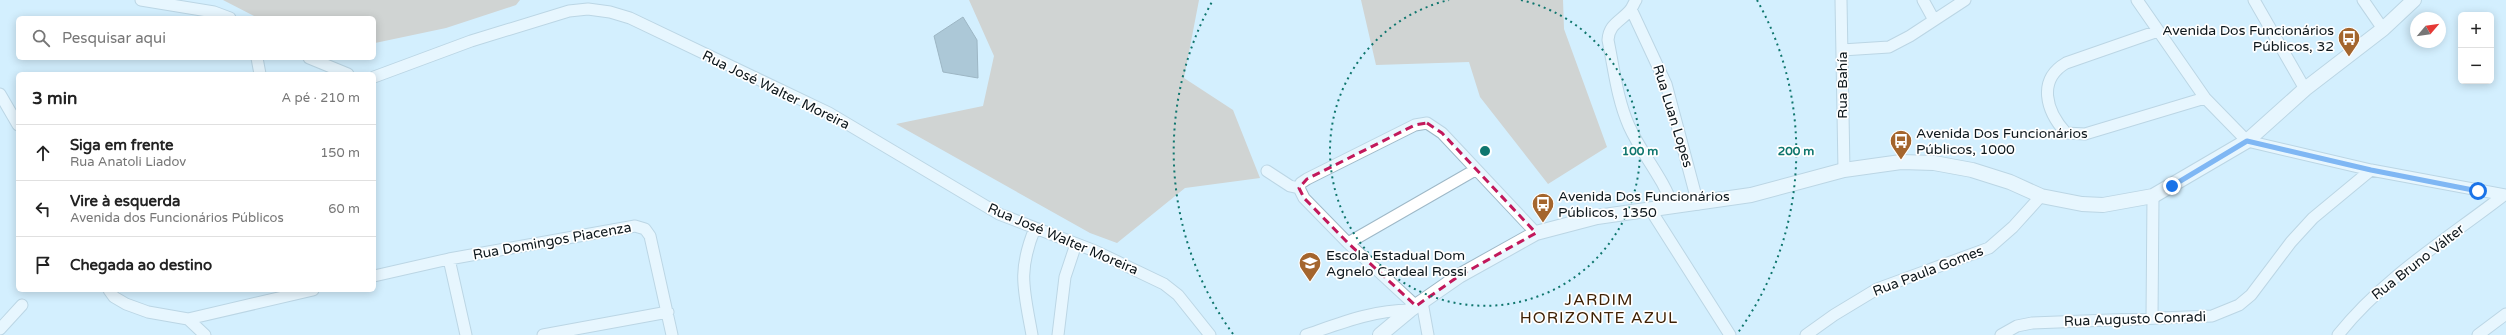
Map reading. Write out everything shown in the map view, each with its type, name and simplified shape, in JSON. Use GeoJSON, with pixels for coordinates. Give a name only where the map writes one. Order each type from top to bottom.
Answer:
{"type":"FeatureCollection","features":[{"type":"Feature","properties":{"kind":"street"},"geometry":{"type":"LineString","coordinates":[[141,0],[214,12],[225,16]]}},
{"type":"Feature","properties":{"kind":"street","name":"Rua Bahía"},"geometry":{"type":"LineString","coordinates":[[1841,0],[1844,170]]}},
{"type":"Feature","properties":{"kind":"street"},"geometry":{"type":"LineString","coordinates":[[1923,0],[1934,20]]}},
{"type":"Feature","properties":{"kind":"street"},"geometry":{"type":"LineString","coordinates":[[1842,50],[1889,47],[1910,36],[1964,0]]}},
{"type":"Feature","properties":{"kind":"street"},"geometry":{"type":"LineString","coordinates":[[2137,0],[2204,98],[2247,141],[2371,170],[2505,195]]}},
{"type":"Feature","properties":{"kind":"street"},"geometry":{"type":"LineString","coordinates":[[2254,0],[2305,89]]}},
{"type":"Feature","properties":{"kind":"street"},"geometry":{"type":"LineString","coordinates":[[2363,0],[2383,29]]}},
{"type":"Feature","properties":{"kind":"street"},"geometry":{"type":"LineString","coordinates":[[1380,335],[1416,306],[1459,276],[1536,233],[1569,223],[1650,209],[1698,204],[1770,191],[1844,170],[1901,162],[1934,163],[1972,170],[2010,182],[2041,196],[2082,204],[2103,204],[2153,196],[2247,141],[2305,89],[2383,29],[2414,0]]}},
{"type":"Feature","properties":{"kind":"street"},"geometry":{"type":"LineString","coordinates":[[1633,4],[1609,31],[1608,40],[1618,94],[1629,126],[1667,190],[1673,207]]}},
{"type":"Feature","properties":{"kind":"street","name":"Rua Luan Lopes"},"geometry":{"type":"LineString","coordinates":[[1633,4],[1666,84],[1698,204]]}},
{"type":"Feature","properties":{"kind":"street","name":"Rua José Walter Moreira"},"geometry":{"type":"LineString","coordinates":[[376,76],[471,41],[569,11],[588,9],[610,12],[630,18],[829,113],[999,214],[1076,244],[1164,284],[1178,295],[1210,335]]}},
{"type":"Feature","properties":{"kind":"street"},"geometry":{"type":"LineString","coordinates":[[2158,31],[2066,63],[2055,69],[2048,79],[2047,91],[2050,106],[2058,124],[2066,133],[2085,134],[2204,98]]}},
{"type":"Feature","properties":{"kind":"street"},"geometry":{"type":"LineString","coordinates":[[257,60],[260,72]]}},
{"type":"Feature","properties":{"kind":"street"},"geometry":{"type":"LineString","coordinates":[[314,60],[343,72]]}},
{"type":"Feature","properties":{"kind":"street"},"geometry":{"type":"LineString","coordinates":[[0,94],[16,122]]}},
{"type":"Feature","properties":{"kind":"street"},"geometry":{"type":"LineString","coordinates":[[1299,188],[1301,183],[1307,179],[1415,125],[1427,123],[1442,134],[1536,233]]}},
{"type":"Feature","properties":{"kind":"street"},"geometry":{"type":"LineString","coordinates":[[1348,243],[1475,170]]}},
{"type":"Feature","properties":{"kind":"street","name":"Rua Augusto Conradi"},"geometry":{"type":"LineString","coordinates":[[2000,335],[2017,326],[2032,323],[2212,316],[2239,305],[2251,295],[2291,242],[2313,218],[2371,170]]}},
{"type":"Feature","properties":{"kind":"street"},"geometry":{"type":"LineString","coordinates":[[1267,171],[1290,186],[1299,188]]}},
{"type":"Feature","properties":{"kind":"street"},"geometry":{"type":"LineString","coordinates":[[1299,188],[1304,198],[1348,243],[1416,306],[1428,335]]}},
{"type":"Feature","properties":{"kind":"street","name":"Rua Bruno Válter"},"geometry":{"type":"LineString","coordinates":[[2338,335],[2356,312],[2380,289],[2505,195]]}},
{"type":"Feature","properties":{"kind":"street","name":"Rua Paula Gomes"},"geometry":{"type":"LineString","coordinates":[[1806,335],[1834,315],[1877,289],[1990,248],[2013,227],[2041,196]]}},
{"type":"Feature","properties":{"kind":"street"},"geometry":{"type":"LineString","coordinates":[[2152,318],[2153,196]]}},
{"type":"Feature","properties":{"kind":"street"},"geometry":{"type":"LineString","coordinates":[[1650,209],[1730,335]]}},
{"type":"Feature","properties":{"kind":"street","name":"Rua Domingos Piacenza"},"geometry":{"type":"LineString","coordinates":[[376,276],[448,259],[635,226],[645,230],[650,236],[672,335]]}},
{"type":"Feature","properties":{"kind":"street"},"geometry":{"type":"LineString","coordinates":[[1032,335],[1022,281],[1025,257],[1035,228]]}},
{"type":"Feature","properties":{"kind":"street"},"geometry":{"type":"LineString","coordinates":[[1058,335],[1065,277],[1076,244]]}},
{"type":"Feature","properties":{"kind":"street"},"geometry":{"type":"LineString","coordinates":[[448,259],[466,335]]}},
{"type":"Feature","properties":{"kind":"street"},"geometry":{"type":"LineString","coordinates":[[110,292],[114,297],[126,304],[148,312],[188,319],[296,292]]}},
{"type":"Feature","properties":{"kind":"street"},"geometry":{"type":"LineString","coordinates":[[0,329],[22,305]]}},
{"type":"Feature","properties":{"kind":"street"},"geometry":{"type":"LineString","coordinates":[[1306,335],[1363,315],[1416,306]]}},
{"type":"Feature","properties":{"kind":"street"},"geometry":{"type":"LineString","coordinates":[[543,335],[668,312]]}},
{"type":"Feature","properties":{"kind":"street"},"geometry":{"type":"LineString","coordinates":[[2478,335],[2506,314]]}},
{"type":"Feature","properties":{"kind":"street"},"geometry":{"type":"LineString","coordinates":[[188,319],[205,335]]}},
{"type":"Feature","properties":{"kind":"highlighted area"},"geometry":{"type":"Polygon","coordinates":[[[1427,123],[1442,133],[1536,233],[1459,276],[1416,306],[1348,243],[1304,198],[1299,188],[1307,179],[1415,125],[1427,123]]]}},
{"type":"Feature","properties":{"kind":"shaded area"},"geometry":{"type":"Polygon","coordinates":[[[223,0],[520,0],[516,5],[446,28],[376,43],[376,16],[254,16],[223,0]]]}},
{"type":"Feature","properties":{"kind":"shaded area"},"geometry":{"type":"Polygon","coordinates":[[[969,0],[1199,0],[1184,78],[1233,110],[1260,178],[1185,188],[1117,243],[1090,233],[896,124],[983,106],[994,56],[969,0]]]}},
{"type":"Feature","properties":{"kind":"shaded area"},"geometry":{"type":"Polygon","coordinates":[[[1361,0],[1563,0],[1564,29],[1607,147],[1548,184],[1480,97],[1469,62],[1376,65],[1361,0]]]}},
{"type":"Feature","properties":{"kind":"water"},"geometry":{"type":"Polygon","coordinates":[[[963,17],[977,40],[978,78],[943,72],[934,36],[963,17]]]}},
{"type":"Feature","properties":{"kind":"place","name":"Avenida Dos Funcionários Públicos, 32"},"geometry":{"type":"Point","coordinates":[2349,58]}},
{"type":"Feature","properties":{"kind":"place","name":"Avenida Dos Funcionários Públicos, 1000"},"geometry":{"type":"Point","coordinates":[1901,160]}},
{"type":"Feature","properties":{"kind":"place","name":"Avenida Dos Funcionários Públicos, 1350"},"geometry":{"type":"Point","coordinates":[1543,224]}},
{"type":"Feature","properties":{"kind":"place","name":"Escola Estadual Dom Agnelo Cardeal Rossi"},"geometry":{"type":"Point","coordinates":[1310,282]}},
{"type":"Feature","properties":{"kind":"district","name":"JARDIM HORIZONTE AZUL"},"geometry":{"type":"Point","coordinates":[1599,309]}},
{"type":"Feature","properties":{"kind":"route"},"geometry":{"type":"LineString","coordinates":[[2172,186],[2247,141],[2371,170],[2478,191]]}}]}
